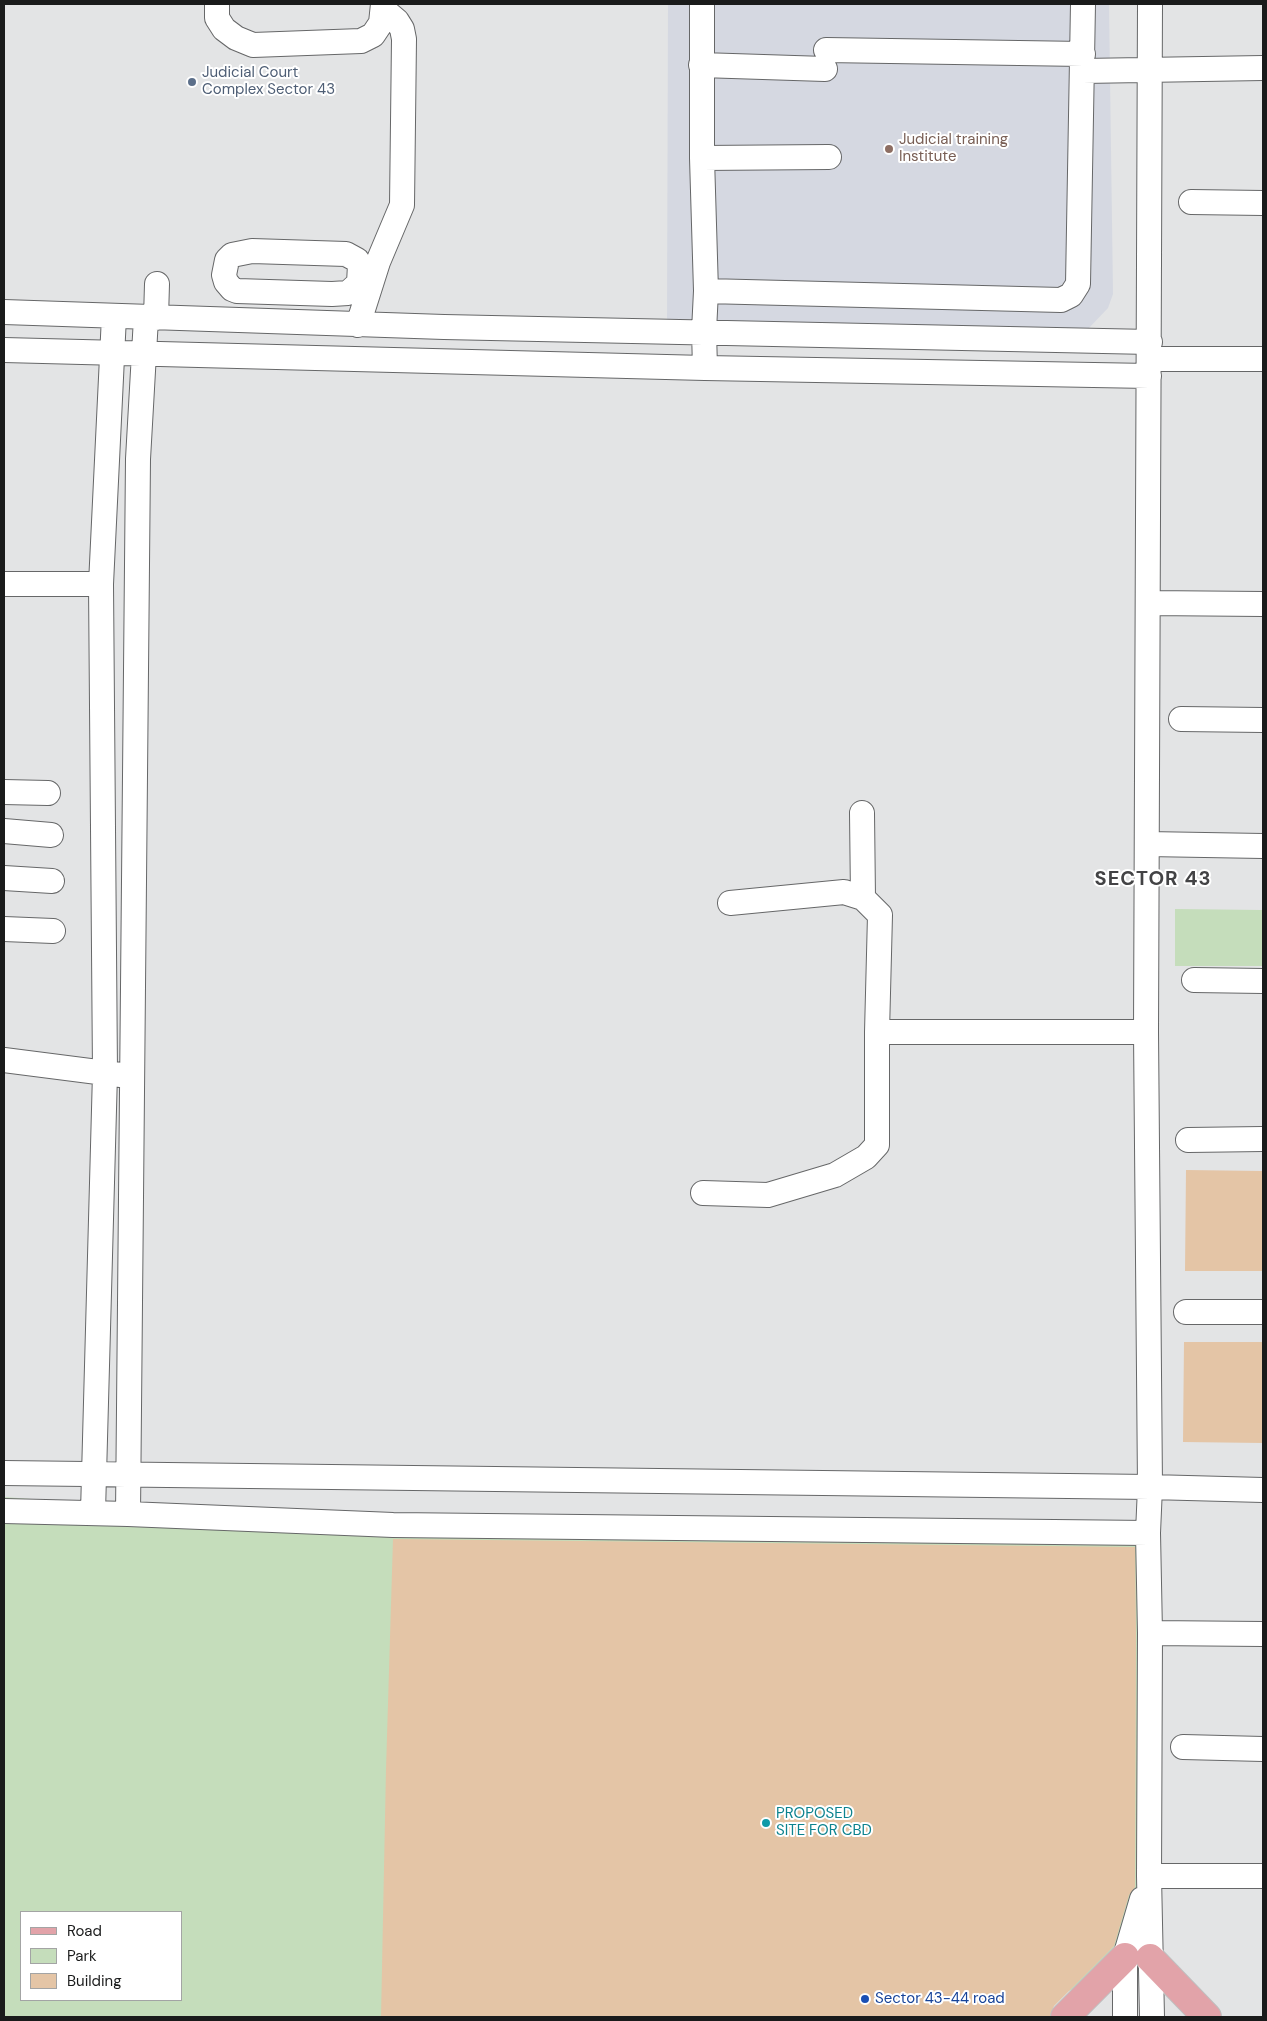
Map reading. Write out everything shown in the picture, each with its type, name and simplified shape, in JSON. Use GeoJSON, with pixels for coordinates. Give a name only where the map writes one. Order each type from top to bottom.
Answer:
{"type":"FeatureCollection","features":[{"type":"Feature","properties":{"kind":"main road"},"geometry":{"type":"LineString","coordinates":[[1065,2017],[1138,1958],[1207,2017]]}},
{"type":"Feature","properties":{"kind":"street"},"geometry":{"type":"LineString","coordinates":[[217,4],[217,18],[224,29],[236,38],[253,45],[361,41],[373,35],[381,23],[383,7]]}},
{"type":"Feature","properties":{"kind":"street"},"geometry":{"type":"LineString","coordinates":[[702,4],[702,158],[706,291],[705,368]]}},
{"type":"Feature","properties":{"kind":"street"},"geometry":{"type":"LineString","coordinates":[[706,291],[1061,300],[1072,295],[1078,284],[1083,4]]}},
{"type":"Feature","properties":{"kind":"street"},"geometry":{"type":"LineString","coordinates":[[1125,2017],[1138,1958],[1148,1876],[1150,1633],[1148,1532],[1150,1487],[1146,1032],[1150,4]]}},
{"type":"Feature","properties":{"kind":"street"},"geometry":{"type":"LineString","coordinates":[[358,324],[378,262],[402,204],[404,40],[402,29],[383,7]]}},
{"type":"Feature","properties":{"kind":"street"},"geometry":{"type":"LineString","coordinates":[[701,65],[825,59],[1083,63],[1150,69],[1263,68]]}},
{"type":"Feature","properties":{"kind":"street"},"geometry":{"type":"LineString","coordinates":[[702,158],[829,157]]}},
{"type":"Feature","properties":{"kind":"street"},"geometry":{"type":"LineString","coordinates":[[1191,202],[1263,203]]}},
{"type":"Feature","properties":{"kind":"street"},"geometry":{"type":"LineString","coordinates":[[252,251],[346,254],[357,260],[360,265],[359,283],[348,293],[237,291],[232,289],[226,282],[225,267],[232,255],[239,253],[252,251]]}},
{"type":"Feature","properties":{"kind":"street"},"geometry":{"type":"LineString","coordinates":[[128,1514],[138,459],[144,355],[157,284]]}},
{"type":"Feature","properties":{"kind":"street"},"geometry":{"type":"LineString","coordinates":[[227,321],[229,295],[232,289]]}},
{"type":"Feature","properties":{"kind":"street"},"geometry":{"type":"LineString","coordinates":[[4,312],[227,321],[704,331],[1150,359]]}},
{"type":"Feature","properties":{"kind":"street"},"geometry":{"type":"LineString","coordinates":[[93,1512],[105,1073],[101,584],[114,316]]}},
{"type":"Feature","properties":{"kind":"street"},"geometry":{"type":"LineString","coordinates":[[4,350],[705,368],[1150,359],[1263,359]]}},
{"type":"Feature","properties":{"kind":"street"},"geometry":{"type":"LineString","coordinates":[[4,584],[101,584]]}},
{"type":"Feature","properties":{"kind":"street"},"geometry":{"type":"LineString","coordinates":[[1148,602],[1263,604]]}},
{"type":"Feature","properties":{"kind":"street"},"geometry":{"type":"LineString","coordinates":[[1181,719],[1263,720]]}},
{"type":"Feature","properties":{"kind":"street"},"geometry":{"type":"LineString","coordinates":[[4,792],[48,793]]}},
{"type":"Feature","properties":{"kind":"street"},"geometry":{"type":"LineString","coordinates":[[862,813],[863,898]]}},
{"type":"Feature","properties":{"kind":"street"},"geometry":{"type":"LineString","coordinates":[[4,831],[51,835]]}},
{"type":"Feature","properties":{"kind":"street"},"geometry":{"type":"LineString","coordinates":[[1148,844],[1263,846]]}},
{"type":"Feature","properties":{"kind":"street"},"geometry":{"type":"LineString","coordinates":[[4,878],[52,881]]}},
{"type":"Feature","properties":{"kind":"street"},"geometry":{"type":"LineString","coordinates":[[703,1192],[768,1195],[835,1175],[866,1157],[877,1145],[880,915],[863,898],[844,892],[730,903]]}},
{"type":"Feature","properties":{"kind":"street"},"geometry":{"type":"LineString","coordinates":[[4,929],[53,931]]}},
{"type":"Feature","properties":{"kind":"street"},"geometry":{"type":"LineString","coordinates":[[1194,980],[1263,981]]}},
{"type":"Feature","properties":{"kind":"street"},"geometry":{"type":"LineString","coordinates":[[877,1032],[1146,1032]]}},
{"type":"Feature","properties":{"kind":"street"},"geometry":{"type":"LineString","coordinates":[[4,1060],[133,1077]]}},
{"type":"Feature","properties":{"kind":"street"},"geometry":{"type":"LineString","coordinates":[[1188,1140],[1263,1139]]}},
{"type":"Feature","properties":{"kind":"street"},"geometry":{"type":"LineString","coordinates":[[1186,1312],[1263,1312]]}},
{"type":"Feature","properties":{"kind":"street"},"geometry":{"type":"LineString","coordinates":[[4,1473],[1263,1490]]}},
{"type":"Feature","properties":{"kind":"street"},"geometry":{"type":"LineString","coordinates":[[4,1512],[93,1512],[393,1525],[1148,1532]]}},
{"type":"Feature","properties":{"kind":"street"},"geometry":{"type":"LineString","coordinates":[[1150,1633],[1263,1634]]}},
{"type":"Feature","properties":{"kind":"street"},"geometry":{"type":"LineString","coordinates":[[1183,1747],[1263,1749]]}},
{"type":"Feature","properties":{"kind":"street"},"geometry":{"type":"LineString","coordinates":[[1148,1876],[1263,1876]]}},
{"type":"Feature","properties":{"kind":"street"},"geometry":{"type":"LineString","coordinates":[[1138,1958],[1152,2017]]}},
{"type":"Feature","properties":{"kind":"shaded area","name":"Judicial training Institute"},"geometry":{"type":"Polygon","coordinates":[[[668,4],[1109,4],[1113,294],[1108,308],[1088,329],[667,322],[668,4]]]}},
{"type":"Feature","properties":{"kind":"green space"},"geometry":{"type":"Polygon","coordinates":[[[1175,909],[1263,910],[1263,966],[1175,966],[1175,909]]]}},
{"type":"Feature","properties":{"kind":"green space","name":"PROPOSED SITE FOR CBD"},"geometry":{"type":"Polygon","coordinates":[[[4,1497],[393,1525],[1148,1533],[1144,1959],[1038,2004],[643,2017],[4,2017],[4,1497]]]}},
{"type":"Feature","properties":{"kind":"building"},"geometry":{"type":"Polygon","coordinates":[[[1186,1170],[1263,1171],[1263,1271],[1185,1271],[1186,1170]]]}},
{"type":"Feature","properties":{"kind":"building"},"geometry":{"type":"Polygon","coordinates":[[[1184,1342],[1263,1342],[1263,1443],[1183,1442],[1184,1342]]]}},
{"type":"Feature","properties":{"kind":"building","name":"PROPOSED SITE FOR CBD"},"geometry":{"type":"Polygon","coordinates":[[[393,1539],[1135,1547],[1135,1887],[1129,1895],[1114,1946],[1054,2006],[1050,2017],[381,2017],[393,1539]]]}},
{"type":"Feature","properties":{"kind":"place","name":"Judicial Court Complex Sector 43"},"geometry":{"type":"Point","coordinates":[192,82]}},
{"type":"Feature","properties":{"kind":"place","name":"Judicial training Institute"},"geometry":{"type":"Point","coordinates":[889,149]}},
{"type":"Feature","properties":{"kind":"place","name":"PROPOSED SITE FOR CBD"},"geometry":{"type":"Point","coordinates":[766,1823]}},
{"type":"Feature","properties":{"kind":"place","name":"Sector 43-44 road"},"geometry":{"type":"Point","coordinates":[865,1999]}},
{"type":"Feature","properties":{"kind":"district","name":"SECTOR 43"},"geometry":{"type":"Point","coordinates":[1153,880]}}]}
